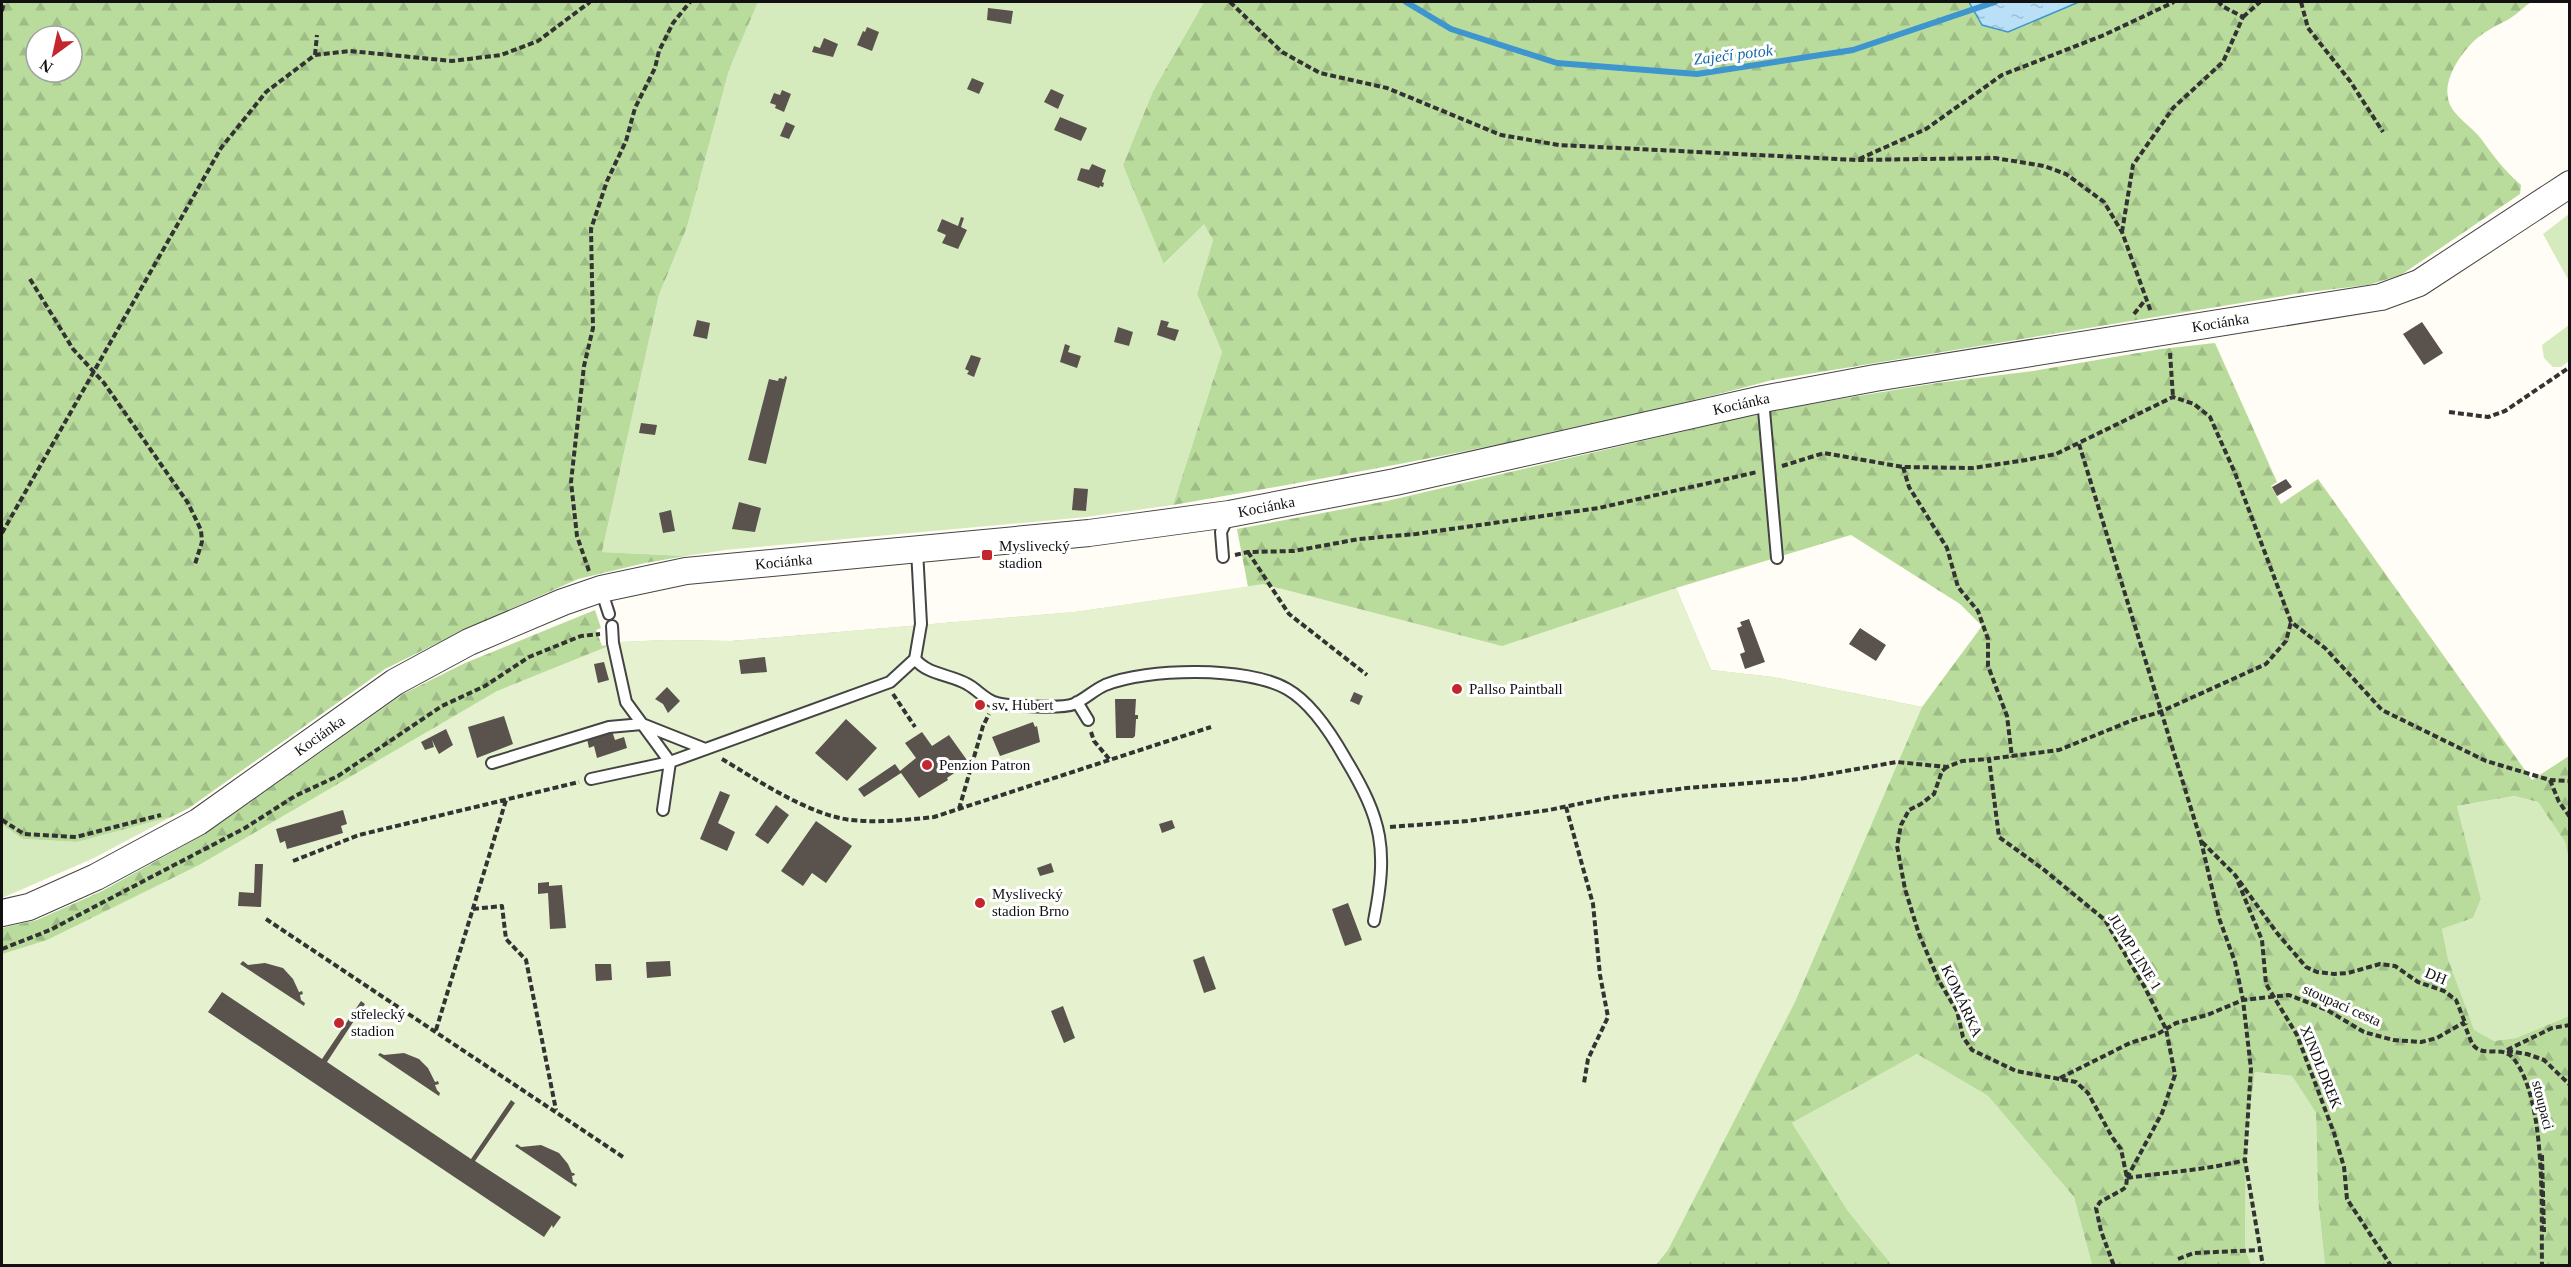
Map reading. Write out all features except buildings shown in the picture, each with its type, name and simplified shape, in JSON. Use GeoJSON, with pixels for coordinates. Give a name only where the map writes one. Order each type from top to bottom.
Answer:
{"type":"FeatureCollection","features":[{"type":"Feature","properties":{"kind":"street","name":"Kociánka"},"geometry":{"type":"LineString","coordinates":[[2,914],[28,907],[96,877],[198,822],[394,682],[469,642],[563,602],[601,589],[686,571],[1089,533],[1229,514],[1395,482],[1763,399],[2381,297],[2419,283],[2570,184]]}},
{"type":"Feature","properties":{"kind":"lane"},"geometry":{"type":"LineString","coordinates":[[1763,399],[1777,558]]}},
{"type":"Feature","properties":{"kind":"lane"},"geometry":{"type":"LineString","coordinates":[[1224,557],[1221,532],[1229,514]]}},
{"type":"Feature","properties":{"kind":"lane"},"geometry":{"type":"LineString","coordinates":[[591,779],[670,762],[887,683],[915,659],[921,624],[917,550]]}},
{"type":"Feature","properties":{"kind":"lane"},"geometry":{"type":"LineString","coordinates":[[601,589],[609,614]]}},
{"type":"Feature","properties":{"kind":"lane"},"geometry":{"type":"LineString","coordinates":[[612,626],[613,643],[626,702],[670,762],[663,810]]}},
{"type":"Feature","properties":{"kind":"lane"},"geometry":{"type":"LineString","coordinates":[[915,659],[922,668],[966,683],[995,703],[1029,706],[1072,705],[1105,685],[1171,673],[1220,672],[1258,678],[1288,689],[1329,732],[1357,777],[1379,828],[1383,853],[1381,884],[1374,921]]}},
{"type":"Feature","properties":{"kind":"lane"},"geometry":{"type":"LineString","coordinates":[[1077,702],[1089,725]]}},
{"type":"Feature","properties":{"kind":"lane"},"geometry":{"type":"LineString","coordinates":[[492,764],[609,727],[642,724],[705,749]]}},
{"type":"Feature","properties":{"kind":"path"},"geometry":{"type":"LineString","coordinates":[[2,11],[4,2]]}},
{"type":"Feature","properties":{"kind":"path"},"geometry":{"type":"LineString","coordinates":[[2,533],[221,148],[266,92],[315,56],[350,51],[452,61],[501,55],[538,41],[590,2]]}},
{"type":"Feature","properties":{"kind":"path"},"geometry":{"type":"LineString","coordinates":[[601,589],[586,566],[577,536],[571,482],[584,366],[593,328],[591,229],[607,181],[626,141],[635,108],[655,68],[659,51],[673,23],[690,2]]}},
{"type":"Feature","properties":{"kind":"path"},"geometry":{"type":"LineString","coordinates":[[1230,2],[1282,52],[1320,73],[1387,88],[1501,135],[1559,146],[1857,159],[1995,158],[2044,165],[2066,174],[2104,202],[2122,232],[2158,333]]}},
{"type":"Feature","properties":{"kind":"path"},"geometry":{"type":"LineString","coordinates":[[1857,159],[1926,129],[2002,75],[2104,36],[2174,2]]}},
{"type":"Feature","properties":{"kind":"path"},"geometry":{"type":"LineString","coordinates":[[2219,2],[2222,6],[2243,17]]}},
{"type":"Feature","properties":{"kind":"path"},"geometry":{"type":"LineString","coordinates":[[2122,232],[2133,165],[2173,108],[2223,62],[2243,17],[2260,2]]}},
{"type":"Feature","properties":{"kind":"path"},"geometry":{"type":"LineString","coordinates":[[2301,2],[2308,28],[2350,81],[2383,132]]}},
{"type":"Feature","properties":{"kind":"path"},"geometry":{"type":"LineString","coordinates":[[315,56],[317,35]]}},
{"type":"Feature","properties":{"kind":"path"},"geometry":{"type":"LineString","coordinates":[[30,279],[73,349],[126,412],[188,503],[201,530],[202,542],[195,564]]}},
{"type":"Feature","properties":{"kind":"path"},"geometry":{"type":"LineString","coordinates":[[2171,360],[2173,397]]}},
{"type":"Feature","properties":{"kind":"path"},"geometry":{"type":"LineString","coordinates":[[2449,412],[2488,417],[2505,411],[2570,367]]}},
{"type":"Feature","properties":{"kind":"path"},"geometry":{"type":"LineString","coordinates":[[1224,557],[1248,552],[1294,551],[1359,538],[1416,534],[1599,508],[1768,470],[1824,453],[1903,467],[1964,468],[1994,465],[2056,454],[2173,397],[2194,404],[2210,417],[2235,473],[2292,622],[2325,648],[2382,710],[2486,761],[2550,780],[2570,781]]}},
{"type":"Feature","properties":{"kind":"path"},"geometry":{"type":"LineString","coordinates":[[2079,444],[2201,841],[2219,918],[2235,962],[2243,1000],[2251,1069],[2245,1160],[2263,1266]]}},
{"type":"Feature","properties":{"kind":"path"},"geometry":{"type":"LineString","coordinates":[[1903,467],[1909,487],[1947,548],[1958,587],[1978,611],[1988,639],[1989,666],[2007,716],[2012,757]]}},
{"type":"Feature","properties":{"kind":"path"},"geometry":{"type":"LineString","coordinates":[[1248,552],[1289,614],[1367,675]]}},
{"type":"Feature","properties":{"kind":"path"},"geometry":{"type":"LineString","coordinates":[[1379,828],[1467,821],[1566,807],[1612,797],[1800,779],[1897,762],[1947,767],[1962,761],[2059,750],[2133,720],[2160,712],[2266,664],[2286,640],[2292,622]]}},
{"type":"Feature","properties":{"kind":"path"},"geometry":{"type":"LineString","coordinates":[[2,949],[50,930],[245,828],[295,796],[338,776],[442,706],[485,686],[529,657],[581,636],[606,633],[612,626]]}},
{"type":"Feature","properties":{"kind":"path"},"geometry":{"type":"LineString","coordinates":[[887,683],[915,727]]}},
{"type":"Feature","properties":{"kind":"path"},"geometry":{"type":"LineString","coordinates":[[959,809],[982,726],[995,703]]}},
{"type":"Feature","properties":{"kind":"path"},"geometry":{"type":"LineString","coordinates":[[1089,725],[1094,741],[1111,760]]}},
{"type":"Feature","properties":{"kind":"path"},"geometry":{"type":"LineString","coordinates":[[705,749],[784,796],[811,808],[849,820],[887,822],[934,817],[1211,727]]}},
{"type":"Feature","properties":{"kind":"path","name":"JUMP LINE 1"},"geometry":{"type":"LineString","coordinates":[[1989,759],[1999,837],[2043,869],[2105,920],[2144,986],[2166,1029],[2175,1075],[2162,1113],[2127,1178]]}},
{"type":"Feature","properties":{"kind":"path","name":"KOMÁRKA"},"geometry":{"type":"LineString","coordinates":[[1947,767],[1942,771],[1934,794],[1922,804],[1909,810],[1901,825],[1897,846],[1905,889],[1919,933],[1939,981],[1957,1011],[1963,1037],[1972,1050],[2016,1071],[2076,1082],[2088,1093],[2121,1149],[2127,1178]]}},
{"type":"Feature","properties":{"kind":"path"},"geometry":{"type":"LineString","coordinates":[[293,861],[359,835],[591,779]]}},
{"type":"Feature","properties":{"kind":"path"},"geometry":{"type":"LineString","coordinates":[[2550,780],[2559,802],[2570,817]]}},
{"type":"Feature","properties":{"kind":"path"},"geometry":{"type":"LineString","coordinates":[[436,1030],[506,800]]}},
{"type":"Feature","properties":{"kind":"path"},"geometry":{"type":"LineString","coordinates":[[1566,807],[1593,904],[1600,975],[1608,1017],[1588,1059],[1584,1083]]}},
{"type":"Feature","properties":{"kind":"path"},"geometry":{"type":"LineString","coordinates":[[2,820],[24,834],[76,837],[168,813]]}},
{"type":"Feature","properties":{"kind":"path","name":"DH"},"geometry":{"type":"LineString","coordinates":[[2201,841],[2235,875],[2277,933],[2306,967],[2317,972],[2334,974],[2348,973],[2380,964],[2395,966],[2418,982],[2444,991],[2456,1000],[2473,1044],[2478,1049],[2506,1051]]}},
{"type":"Feature","properties":{"kind":"path","name":"XINDLDREK"},"geometry":{"type":"LineString","coordinates":[[2235,875],[2262,940],[2266,984],[2297,1035],[2334,1133],[2344,1167],[2347,1199],[2391,1266]]}},
{"type":"Feature","properties":{"kind":"path"},"geometry":{"type":"LineString","coordinates":[[473,909],[502,906],[506,939],[526,960],[556,1111]]}},
{"type":"Feature","properties":{"kind":"path"},"geometry":{"type":"LineString","coordinates":[[266,919],[436,1030],[623,1157]]}},
{"type":"Feature","properties":{"kind":"path","name":"stoupaci cesta"},"geometry":{"type":"LineString","coordinates":[[2060,1078],[2176,1023],[2207,1015],[2243,1000],[2289,995],[2327,1010],[2364,1032],[2393,1040],[2421,1042],[2437,1038],[2463,1023]]}},
{"type":"Feature","properties":{"kind":"path","name":"stoupaci"},"geometry":{"type":"LineString","coordinates":[[2463,1023],[2473,1045],[2483,1051],[2506,1052],[2513,1058],[2524,1077],[2539,1131],[2544,1266]]}},
{"type":"Feature","properties":{"kind":"path"},"geometry":{"type":"LineString","coordinates":[[2506,1051],[2542,1032],[2570,1025]]}},
{"type":"Feature","properties":{"kind":"path"},"geometry":{"type":"LineString","coordinates":[[2506,1051],[2527,1054],[2544,1060],[2570,1085]]}},
{"type":"Feature","properties":{"kind":"path"},"geometry":{"type":"LineString","coordinates":[[2506,1051],[2514,1057],[2525,1076],[2540,1129],[2544,1266]]}},
{"type":"Feature","properties":{"kind":"path"},"geometry":{"type":"LineString","coordinates":[[2570,1125],[2570,1148]]}},
{"type":"Feature","properties":{"kind":"path"},"geometry":{"type":"LineString","coordinates":[[2114,1266],[2101,1231],[2096,1208],[2100,1202],[2126,1187],[2127,1178],[2198,1167],[2219,1167],[2245,1160]]}},
{"type":"Feature","properties":{"kind":"path"},"geometry":{"type":"LineString","coordinates":[[2178,1259],[2194,1253],[2260,1250]]}},
{"type":"Feature","properties":{"kind":"green space"},"geometry":{"type":"Polygon","coordinates":[[[2,2],[758,2],[729,70],[687,227],[659,295],[602,552],[686,556],[578,579],[464,630],[385,669],[189,808],[171,817],[77,842],[23,839],[2,825],[2,2]]]}},
{"type":"Feature","properties":{"kind":"green space"},"geometry":{"type":"Polygon","coordinates":[[[758,2],[1204,2],[1153,91],[1123,165],[1165,264],[1204,223],[1213,240],[1197,294],[1222,352],[1173,505],[1086,517],[725,550],[686,556],[602,552],[659,295],[687,227],[729,70],[758,2]]]}},
{"type":"Feature","properties":{"kind":"green space"},"geometry":{"type":"Polygon","coordinates":[[[1204,2],[2531,2],[2471,44],[2455,66],[2447,93],[2453,110],[2521,185],[2520,194],[2401,275],[2368,285],[2301,293],[1772,380],[1549,434],[1173,505],[1222,352],[1197,294],[1213,240],[1204,224],[1164,264],[1123,165],[1153,91],[1204,2]]]}},
{"type":"Feature","properties":{"kind":"green space"},"geometry":{"type":"Polygon","coordinates":[[[2569,214],[2569,281],[2543,234],[2569,214]]]}},
{"type":"Feature","properties":{"kind":"green space"},"geometry":{"type":"Polygon","coordinates":[[[2569,325],[2569,361],[2561,367],[2553,367],[2544,358],[2542,345],[2569,325]]]}},
{"type":"Feature","properties":{"kind":"green space","name":"Myslivecký stadion Brno"},"geometry":{"type":"Polygon","coordinates":[[[2215,343],[2277,482],[2271,486],[2281,504],[2318,479],[2532,780],[2569,756],[2569,861],[2565,842],[2538,802],[2514,796],[2457,806],[2481,899],[2473,918],[2442,929],[2448,959],[2474,1030],[2494,1041],[2516,1038],[2569,1016],[2569,1265],[2325,1265],[2318,1199],[2316,1113],[2292,1076],[2255,1072],[2246,1135],[2245,1249],[2251,1265],[2092,1265],[2074,1197],[1988,1096],[1917,1054],[1792,1123],[1848,1211],[1892,1265],[670,1265],[2,964],[2,928],[37,920],[102,891],[205,834],[403,694],[465,663],[595,610],[601,628],[596,630],[602,646],[621,642],[665,640],[731,641],[1075,612],[1248,587],[1237,529],[1387,501],[1774,410],[1937,383],[2033,371],[2161,349],[2215,343]],[[1851,535],[1676,588],[1711,670],[1773,677],[1922,707],[1982,626],[1960,604],[1851,535]]]}},
{"type":"Feature","properties":{"kind":"green space","name":"Myslivecký stadion Brno"},"geometry":{"type":"Polygon","coordinates":[[[1263,584],[1502,646],[1676,588],[1711,670],[1773,677],[1922,707],[1795,1002],[1668,1250],[1656,1265],[2,1266],[2,954],[47,940],[199,865],[497,691],[606,647],[606,645],[665,640],[731,641],[1075,612],[1263,584]]]}},
{"type":"Feature","properties":{"kind":"green space"},"geometry":{"type":"Polygon","coordinates":[[[2514,796],[2538,802],[2565,842],[2569,861],[2569,1016],[2516,1038],[2494,1041],[2473,1030],[2448,959],[2442,929],[2473,918],[2481,899],[2457,806],[2514,796]]]}},
{"type":"Feature","properties":{"kind":"green space"},"geometry":{"type":"Polygon","coordinates":[[[171,817],[94,858],[2,898],[2,825],[23,839],[77,842],[171,817]]]}},
{"type":"Feature","properties":{"kind":"green space"},"geometry":{"type":"Polygon","coordinates":[[[1917,1054],[1988,1096],[2074,1197],[2092,1265],[1892,1265],[1848,1211],[1792,1123],[1917,1054]]]}},
{"type":"Feature","properties":{"kind":"green space"},"geometry":{"type":"Polygon","coordinates":[[[2255,1072],[2292,1076],[2316,1113],[2318,1199],[2325,1265],[2251,1265],[2245,1250],[2246,1135],[2255,1072]]]}},
{"type":"Feature","properties":{"kind":"water"},"geometry":{"type":"Polygon","coordinates":[[[1969,2],[2079,2],[2008,32],[1982,25],[1969,2]]]}},
{"type":"Feature","properties":{"kind":"waterway","name":"Zaječí potok"},"geometry":{"type":"LineString","coordinates":[[1406,2],[1451,29],[1557,63],[1697,74],[1853,50],[1995,2]]}},
{"type":"Feature","properties":{"kind":"place","name":"Myslivecký stadion"},"geometry":{"type":"Point","coordinates":[987,555]}},
{"type":"Feature","properties":{"kind":"place","name":"Pallso Paintball"},"geometry":{"type":"Point","coordinates":[1457,689]}},
{"type":"Feature","properties":{"kind":"place","name":"sv. Hubert"},"geometry":{"type":"Point","coordinates":[980,705]}},
{"type":"Feature","properties":{"kind":"place","name":"Penzion Patron"},"geometry":{"type":"Point","coordinates":[927,765]}},
{"type":"Feature","properties":{"kind":"place","name":"Myslivecký stadion Brno"},"geometry":{"type":"Point","coordinates":[980,903]}},
{"type":"Feature","properties":{"kind":"place","name":"střelecký stadion"},"geometry":{"type":"Point","coordinates":[339,1023]}}]}
